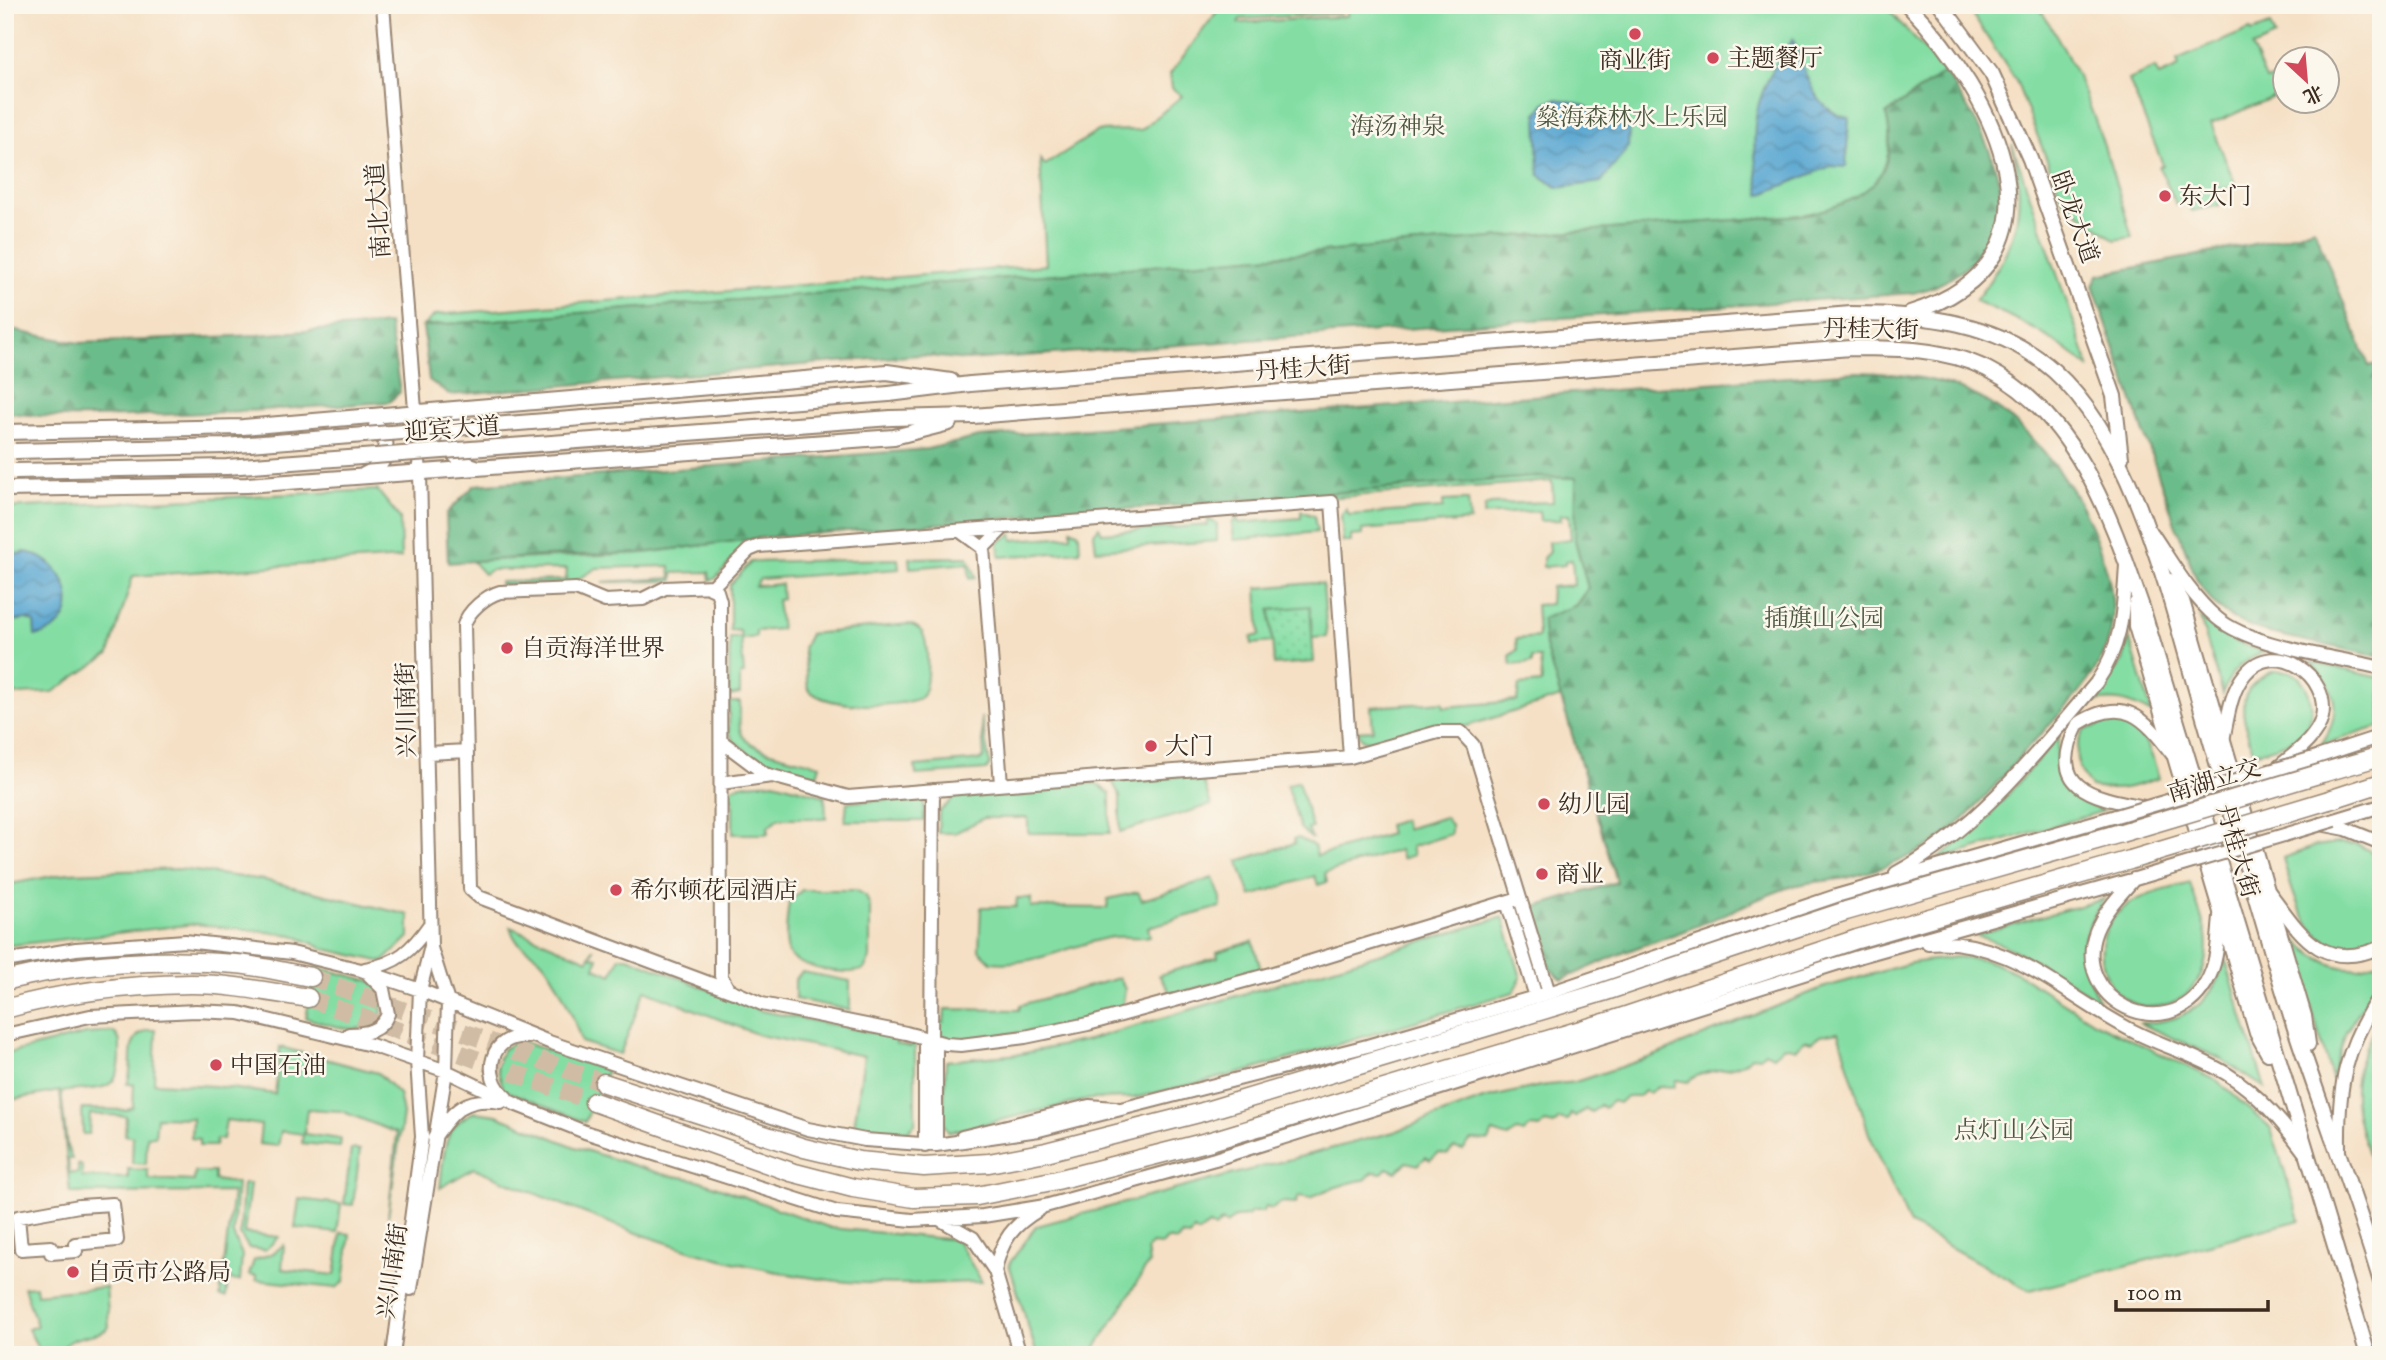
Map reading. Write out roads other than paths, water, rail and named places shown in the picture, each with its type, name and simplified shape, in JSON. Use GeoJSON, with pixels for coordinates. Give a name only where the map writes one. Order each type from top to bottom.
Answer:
{"type":"FeatureCollection","features":[{"type":"Feature","properties":{"kind":"highway","name":"南湖立交"},"geometry":{"type":"LineString","coordinates":[[604,1083],[804,1148],[859,1161],[924,1167],[989,1163],[1046,1152],[1199,1113],[1603,992],[1846,911],[2119,825],[2320,765],[2381,756]]}},
{"type":"Feature","properties":{"kind":"highway"},"geometry":{"type":"LineString","coordinates":[[594,1102],[791,1172],[853,1188],[914,1198],[977,1196],[1057,1180],[1211,1141],[1562,1036],[1857,939],[2130,860],[2381,783]]}},
{"type":"Feature","properties":{"kind":"highway"},"geometry":{"type":"LineString","coordinates":[[5,981],[76,969],[188,960],[240,964],[311,977]]}},
{"type":"Feature","properties":{"kind":"highway"},"geometry":{"type":"LineString","coordinates":[[5,1009],[83,992],[191,984],[237,987],[307,998]]}},
{"type":"Feature","properties":{"kind":"main road"},"geometry":{"type":"LineString","coordinates":[[1907,314],[1956,295],[1984,269],[1999,242],[2008,215],[2009,190],[2006,164],[1996,133],[1974,89],[1908,5]]}},
{"type":"Feature","properties":{"kind":"main road","name":"卧龙大道"},"geometry":{"type":"LineString","coordinates":[[1941,5],[1992,74],[2030,159],[2114,396],[2122,463]]}},
{"type":"Feature","properties":{"kind":"main road","name":"丹桂大街"},"geometry":{"type":"LineString","coordinates":[[890,394],[970,384],[1851,314],[1907,314],[1959,323],[2004,340],[2052,370],[2089,409],[2122,463],[2153,553],[2294,1024],[2339,1149],[2381,1282]]}},
{"type":"Feature","properties":{"kind":"main road","name":"丹桂大街"},"geometry":{"type":"LineString","coordinates":[[891,418],[973,416],[1850,348],[1904,348],[1949,357],[1987,369],[2024,395],[2061,432],[2092,480],[2126,561],[2312,1163],[2368,1355]]}},
{"type":"Feature","properties":{"kind":"main road"},"geometry":{"type":"LineString","coordinates":[[5,432],[243,427],[887,372],[970,384]]}},
{"type":"Feature","properties":{"kind":"main road","name":"迎宾大道"},"geometry":{"type":"LineString","coordinates":[[10,450],[237,445],[890,394]]}},
{"type":"Feature","properties":{"kind":"main road"},"geometry":{"type":"LineString","coordinates":[[480,408],[455,424],[449,438],[454,455],[460,461],[481,468]]}},
{"type":"Feature","properties":{"kind":"main road"},"geometry":{"type":"LineString","coordinates":[[5,489],[247,485],[894,437],[973,416]]}},
{"type":"Feature","properties":{"kind":"main road","name":"迎宾大道"},"geometry":{"type":"LineString","coordinates":[[10,472],[253,465],[891,418]]}},
{"type":"Feature","properties":{"kind":"main road"},"geometry":{"type":"LineString","coordinates":[[354,419],[375,425],[387,448],[378,467],[359,477]]}},
{"type":"Feature","properties":{"kind":"main road"},"geometry":{"type":"LineString","coordinates":[[2153,553],[2182,601],[2304,1016],[2312,1073]]}},
{"type":"Feature","properties":{"kind":"main road"},"geometry":{"type":"LineString","coordinates":[[2136,588],[2136,626],[2257,1033],[2286,1085]]}},
{"type":"Feature","properties":{"kind":"street","name":"南北大道"},"geometry":{"type":"LineString","coordinates":[[383,5],[420,472]]}},
{"type":"Feature","properties":{"kind":"street","name":"兴川南街"},"geometry":{"type":"LineString","coordinates":[[401,1355],[432,1141],[446,1071],[448,1002],[431,946],[420,472]]}},
{"type":"Feature","properties":{"kind":"street"},"geometry":{"type":"LineString","coordinates":[[1350,757],[1332,502],[759,547],[749,550],[722,581],[708,587],[660,589],[640,600],[599,600],[576,589],[500,592],[490,595],[468,616],[464,625],[469,883],[473,893],[762,1004],[953,1045],[1000,1041],[1081,1026],[1270,974],[1513,900]]}},
{"type":"Feature","properties":{"kind":"street"},"geometry":{"type":"LineString","coordinates":[[2140,516],[2186,584],[2220,621],[2252,637],[2381,668]]}},
{"type":"Feature","properties":{"kind":"street"},"geometry":{"type":"LineString","coordinates":[[983,548],[1004,527]]}},
{"type":"Feature","properties":{"kind":"street"},"geometry":{"type":"LineString","coordinates":[[960,531],[983,548],[1001,784]]}},
{"type":"Feature","properties":{"kind":"street"},"geometry":{"type":"LineString","coordinates":[[1873,885],[1935,851],[1956,834],[2096,683],[2109,664],[2118,643],[2126,561]]}},
{"type":"Feature","properties":{"kind":"street"},"geometry":{"type":"LineString","coordinates":[[722,581],[721,970],[725,986],[733,992]]}},
{"type":"Feature","properties":{"kind":"street"},"geometry":{"type":"LineString","coordinates":[[708,587],[717,591],[720,601]]}},
{"type":"Feature","properties":{"kind":"street"},"geometry":{"type":"LineString","coordinates":[[2222,740],[2231,705],[2247,671],[2266,661],[2282,660],[2299,664],[2312,677],[2321,696],[2323,716],[2317,730],[2276,769]]}},
{"type":"Feature","properties":{"kind":"street"},"geometry":{"type":"LineString","coordinates":[[2145,807],[2097,796],[2074,783],[2067,769],[2066,754],[2078,724],[2108,710],[2127,712],[2144,720],[2176,760]]}},
{"type":"Feature","properties":{"kind":"street"},"geometry":{"type":"LineString","coordinates":[[721,741],[772,776],[848,797],[1350,757],[1438,732],[1456,731],[1468,737],[1513,900],[1536,997]]}},
{"type":"Feature","properties":{"kind":"street"},"geometry":{"type":"LineString","coordinates":[[5,961],[76,949],[185,941],[292,953],[361,970],[420,990],[549,1042],[808,1129],[865,1140],[930,1145],[1039,1130],[1367,1046],[1549,993],[1873,885],[2119,825],[2145,807],[2276,769],[2320,765],[2381,736]]}},
{"type":"Feature","properties":{"kind":"street"},"geometry":{"type":"LineString","coordinates":[[428,753],[467,751]]}},
{"type":"Feature","properties":{"kind":"street"},"geometry":{"type":"LineString","coordinates":[[721,783],[772,776]]}},
{"type":"Feature","properties":{"kind":"street"},"geometry":{"type":"LineString","coordinates":[[930,1145],[933,790]]}},
{"type":"Feature","properties":{"kind":"street"},"geometry":{"type":"LineString","coordinates":[[5,1035],[90,1016],[195,1011],[239,1013],[324,1031],[417,1061],[585,1132],[837,1212],[912,1220],[983,1216],[1045,1206],[1214,1159],[1900,945],[2381,806]]}},
{"type":"Feature","properties":{"kind":"street"},"geometry":{"type":"LineString","coordinates":[[2320,824],[2346,829],[2381,843]]}},
{"type":"Feature","properties":{"kind":"street"},"geometry":{"type":"LineString","coordinates":[[2135,879],[2105,913],[2096,932],[2092,952],[2104,989],[2112,1001],[2128,1011],[2151,1015],[2172,1012],[2193,999],[2213,967],[2221,910]]}},
{"type":"Feature","properties":{"kind":"street"},"geometry":{"type":"LineString","coordinates":[[2266,888],[2312,945],[2330,954],[2350,956],[2381,947]]}},
{"type":"Feature","properties":{"kind":"street"},"geometry":{"type":"LineString","coordinates":[[1513,900],[1549,993]]}},
{"type":"Feature","properties":{"kind":"street"},"geometry":{"type":"LineString","coordinates":[[361,970],[392,964],[403,957],[430,924]]}},
{"type":"Feature","properties":{"kind":"street"},"geometry":{"type":"LineString","coordinates":[[1900,945],[1953,941],[1986,947],[2018,960],[2125,1027],[2227,1074],[2271,1110],[2312,1163]]}},
{"type":"Feature","properties":{"kind":"street","name":"兴川南街"},"geometry":{"type":"LineString","coordinates":[[393,1355],[422,1137],[417,1061],[420,990],[431,946]]}},
{"type":"Feature","properties":{"kind":"street"},"geometry":{"type":"LineString","coordinates":[[324,1031],[368,1032],[384,1022],[388,1009],[383,989],[361,970]]}},
{"type":"Feature","properties":{"kind":"street"},"geometry":{"type":"LineString","coordinates":[[1440,1025],[1603,992]]}},
{"type":"Feature","properties":{"kind":"street"},"geometry":{"type":"LineString","coordinates":[[2339,1149],[2338,1108],[2347,1061],[2353,1039],[2381,993]]}},
{"type":"Feature","properties":{"kind":"street"},"geometry":{"type":"LineString","coordinates":[[1562,1036],[1749,994]]}},
{"type":"Feature","properties":{"kind":"street"},"geometry":{"type":"LineString","coordinates":[[517,1105],[500,1092],[493,1081],[491,1071],[496,1049],[513,1037],[549,1042]]}},
{"type":"Feature","properties":{"kind":"street"},"geometry":{"type":"LineString","coordinates":[[1199,1113],[1367,1046]]}},
{"type":"Feature","properties":{"kind":"street"},"geometry":{"type":"LineString","coordinates":[[1214,1159],[1356,1098]]}},
{"type":"Feature","properties":{"kind":"street"},"geometry":{"type":"LineString","coordinates":[[432,1141],[457,1109],[473,1100],[517,1105]]}},
{"type":"Feature","properties":{"kind":"street"},"geometry":{"type":"LineString","coordinates":[[113,1204],[117,1240],[75,1244],[76,1251],[51,1253],[51,1247],[21,1249],[18,1217],[79,1206],[113,1204]]}},
{"type":"Feature","properties":{"kind":"street"},"geometry":{"type":"LineString","coordinates":[[995,1271],[999,1249],[1009,1233],[1045,1206]]}},
{"type":"Feature","properties":{"kind":"street"},"geometry":{"type":"LineString","coordinates":[[938,1219],[973,1238],[995,1271],[1020,1355]]}},
{"type":"Feature","properties":{"kind":"water"},"geometry":{"type":"Polygon","coordinates":[[[1793,39],[1806,76],[1818,98],[1836,114],[1849,118],[1846,167],[1831,166],[1760,195],[1755,150],[1757,113],[1769,78],[1793,39]]]}},
{"type":"Feature","properties":{"kind":"water"},"geometry":{"type":"Polygon","coordinates":[[[1557,99],[1572,101],[1629,128],[1628,148],[1601,182],[1558,188],[1539,175],[1537,113],[1546,102],[1557,99]]]}},
{"type":"Feature","properties":{"kind":"water"},"geometry":{"type":"Polygon","coordinates":[[[26,552],[42,558],[55,568],[68,594],[68,608],[63,620],[52,630],[35,636],[34,622],[27,619],[5,622],[5,556],[26,552]]]}},
{"type":"Feature","properties":{"kind":"tunnel"},"geometry":{"type":"LineString","coordinates":[[311,977],[604,1083]]}},
{"type":"Feature","properties":{"kind":"tunnel"},"geometry":{"type":"LineString","coordinates":[[308,998],[594,1102]]}},
{"type":"Feature","properties":{"kind":"place","name":"商业街"},"geometry":{"type":"Point","coordinates":[1635,34]}},
{"type":"Feature","properties":{"kind":"place","name":"主题餐厅"},"geometry":{"type":"Point","coordinates":[1713,58]}},
{"type":"Feature","properties":{"kind":"place","name":"东大门"},"geometry":{"type":"Point","coordinates":[2165,196]}},
{"type":"Feature","properties":{"kind":"place","name":"自贡海洋世界"},"geometry":{"type":"Point","coordinates":[507,648]}},
{"type":"Feature","properties":{"kind":"place","name":"大门"},"geometry":{"type":"Point","coordinates":[1151,746]}},
{"type":"Feature","properties":{"kind":"place","name":"幼儿园"},"geometry":{"type":"Point","coordinates":[1544,804]}},
{"type":"Feature","properties":{"kind":"place","name":"商业"},"geometry":{"type":"Point","coordinates":[1542,874]}},
{"type":"Feature","properties":{"kind":"place","name":"希尔顿花园酒店"},"geometry":{"type":"Point","coordinates":[616,890]}},
{"type":"Feature","properties":{"kind":"place","name":"中国石油"},"geometry":{"type":"Point","coordinates":[216,1065]}},
{"type":"Feature","properties":{"kind":"place","name":"自贡市公路局"},"geometry":{"type":"Point","coordinates":[73,1272]}},
{"type":"Feature","properties":{"kind":"park label","name":"燊海森林水上乐园"},"geometry":{"type":"Point","coordinates":[1632,117]}},
{"type":"Feature","properties":{"kind":"park label","name":"海汤神泉"},"geometry":{"type":"Point","coordinates":[1398,126]}},
{"type":"Feature","properties":{"kind":"park label","name":"插旗山公园"},"geometry":{"type":"Point","coordinates":[1824,618]}},
{"type":"Feature","properties":{"kind":"park label","name":"点灯山公园"},"geometry":{"type":"Point","coordinates":[2014,1130]}}]}
